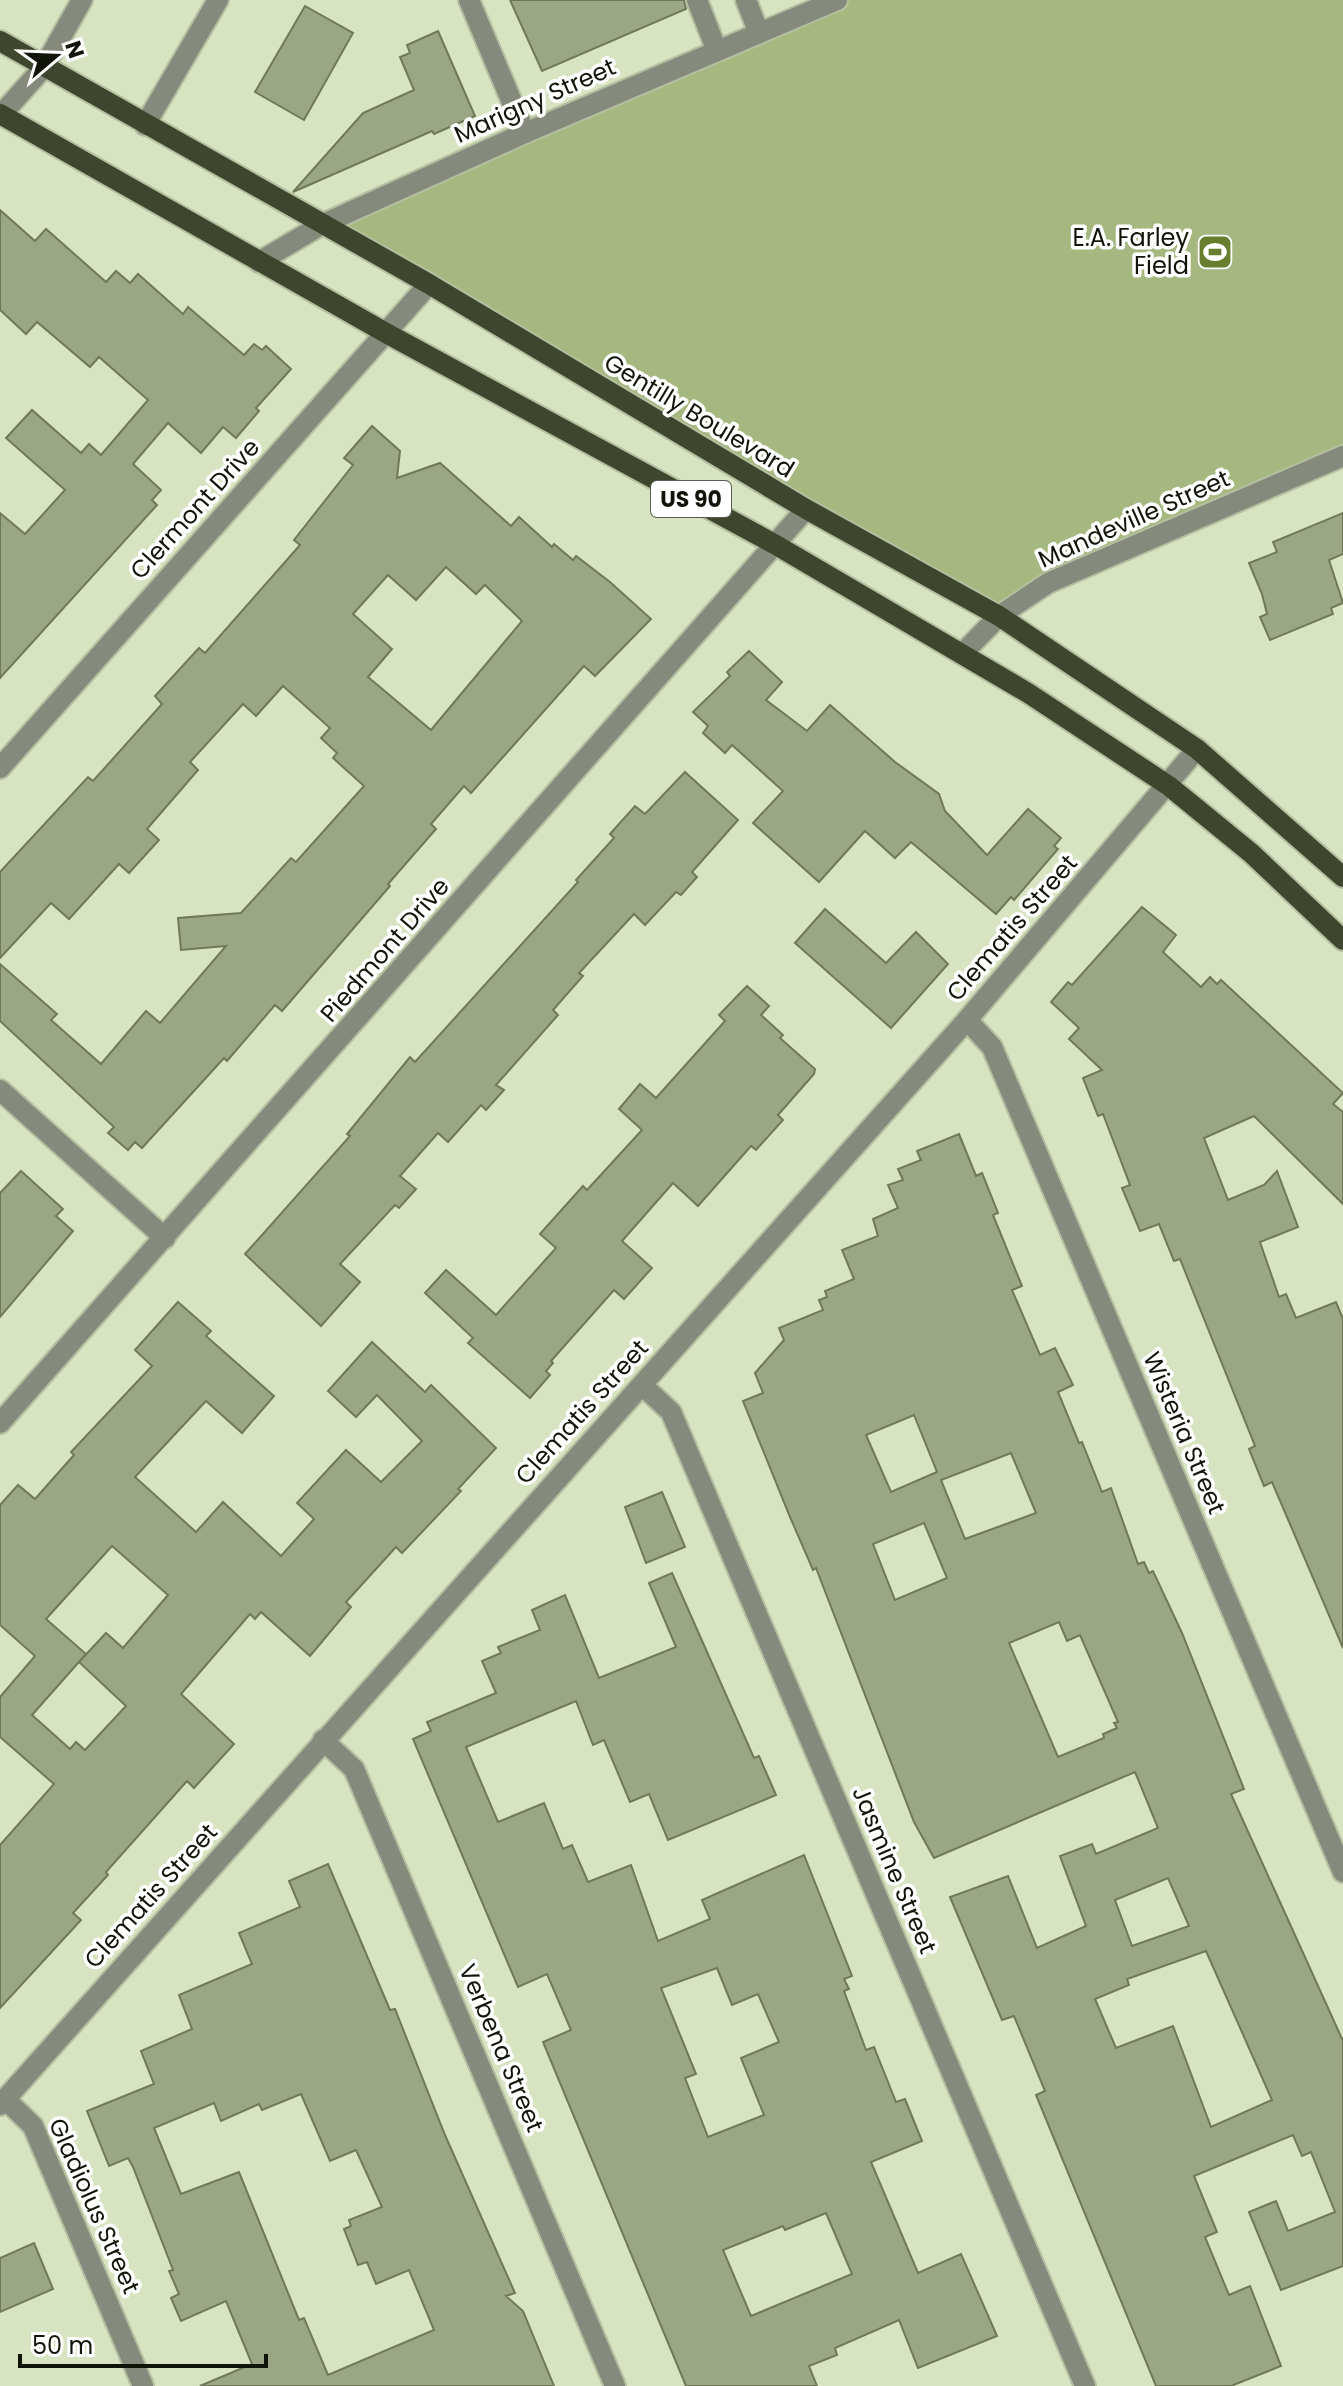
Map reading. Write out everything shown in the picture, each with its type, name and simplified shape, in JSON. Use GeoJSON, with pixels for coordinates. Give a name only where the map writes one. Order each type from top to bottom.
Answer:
{"type":"FeatureCollection","features":[{"type":"Feature","properties":{"kind":"main road","name":"Gentilly Boulevard"},"geometry":{"type":"LineString","coordinates":[[0,41],[429,284],[806,509],[999,616],[1197,749],[1343,877]]}},
{"type":"Feature","properties":{"kind":"main road","name":"US 90"},"geometry":{"type":"LineString","coordinates":[[0,115],[386,333],[776,545],[1107,743],[1169,786],[1251,853],[1343,940]]}},
{"type":"Feature","properties":{"kind":"street"},"geometry":{"type":"LineString","coordinates":[[0,115],[44,67],[82,0]]}},
{"type":"Feature","properties":{"kind":"street"},"geometry":{"type":"LineString","coordinates":[[145,125],[218,0]]}},
{"type":"Feature","properties":{"kind":"street"},"geometry":{"type":"LineString","coordinates":[[469,0],[525,133]]}},
{"type":"Feature","properties":{"kind":"street"},"geometry":{"type":"LineString","coordinates":[[697,0],[717,51]]}},
{"type":"Feature","properties":{"kind":"street"},"geometry":{"type":"LineString","coordinates":[[746,0],[759,33]]}},
{"type":"Feature","properties":{"kind":"street","name":"Marigny Street"},"geometry":{"type":"LineString","coordinates":[[259,262],[321,225],[525,133],[837,0]]}},
{"type":"Feature","properties":{"kind":"street","name":"Clermont Drive"},"geometry":{"type":"LineString","coordinates":[[0,768],[429,284]]}},
{"type":"Feature","properties":{"kind":"street","name":"Mandeville Street"},"geometry":{"type":"LineString","coordinates":[[962,654],[999,616],[1048,583],[1343,456]]}},
{"type":"Feature","properties":{"kind":"street","name":"Piedmont Drive"},"geometry":{"type":"LineString","coordinates":[[0,1423],[806,509]]}},
{"type":"Feature","properties":{"kind":"street","name":"Clematis Street"},"geometry":{"type":"LineString","coordinates":[[2,2102],[967,1020],[1169,786],[1197,749]]}},
{"type":"Feature","properties":{"kind":"street","name":"Wisteria Street"},"geometry":{"type":"LineString","coordinates":[[967,1020],[992,1047],[1343,1872]]}},
{"type":"Feature","properties":{"kind":"street"},"geometry":{"type":"LineString","coordinates":[[0,1090],[165,1238]]}},
{"type":"Feature","properties":{"kind":"street","name":"Jasmine Street"},"geometry":{"type":"LineString","coordinates":[[642,1385],[671,1412],[1085,2386]]}},
{"type":"Feature","properties":{"kind":"street","name":"Verbena Street"},"geometry":{"type":"LineString","coordinates":[[323,1740],[354,1769],[615,2386]]}},
{"type":"Feature","properties":{"kind":"street","name":"Gladiolus Street"},"geometry":{"type":"LineString","coordinates":[[2,2102],[33,2126],[143,2386]]}},
{"type":"Feature","properties":{"kind":"green space"},"geometry":{"type":"Polygon","coordinates":[[[837,0],[1343,0],[1343,456],[999,616],[321,225],[837,0]]]}},
{"type":"Feature","properties":{"kind":"building"},"geometry":{"type":"Polygon","coordinates":[[[510,0],[684,0],[686,9],[542,71],[510,0]]]}},
{"type":"Feature","properties":{"kind":"building"},"geometry":{"type":"Polygon","coordinates":[[[305,6],[353,33],[304,120],[255,92],[305,6]]]}},
{"type":"Feature","properties":{"kind":"building"},"geometry":{"type":"Polygon","coordinates":[[[438,31],[475,116],[434,134],[432,131],[293,192],[363,113],[414,90],[400,57],[410,53],[407,45],[438,31]]]}},
{"type":"Feature","properties":{"kind":"building"},"geometry":{"type":"Polygon","coordinates":[[[0,210],[35,241],[46,229],[106,282],[116,271],[130,283],[138,274],[183,314],[188,307],[244,355],[254,344],[262,350],[266,346],[291,369],[256,408],[259,411],[236,438],[223,427],[201,453],[168,423],[133,464],[161,490],[152,500],[157,505],[0,678],[0,513],[25,534],[65,490],[6,438],[32,410],[81,453],[89,444],[101,455],[148,400],[99,357],[90,367],[37,322],[26,334],[0,310],[0,210]]]}},
{"type":"Feature","properties":{"kind":"building"},"geometry":{"type":"Polygon","coordinates":[[[372,426],[400,451],[397,478],[440,463],[511,526],[519,517],[552,547],[554,544],[573,560],[576,556],[610,582],[651,619],[595,676],[584,666],[471,793],[464,786],[431,824],[436,829],[388,884],[390,886],[282,1011],[275,1005],[227,1061],[224,1058],[142,1148],[135,1142],[128,1150],[108,1133],[114,1127],[0,1021],[0,964],[57,1014],[51,1020],[101,1064],[146,1011],[160,1023],[226,946],[181,950],[178,918],[241,913],[291,858],[296,862],[364,786],[333,758],[337,753],[321,738],[330,728],[283,686],[256,716],[243,704],[190,762],[198,770],[147,829],[159,840],[129,873],[119,864],[69,919],[51,903],[0,958],[0,872],[88,777],[93,781],[162,704],[155,696],[199,648],[205,653],[300,545],[294,540],[353,465],[344,458],[372,426]],[[446,567],[416,600],[388,575],[353,614],[392,649],[368,677],[431,730],[522,621],[485,585],[476,594],[446,567]]]}},
{"type":"Feature","properties":{"kind":"building"},"geometry":{"type":"Polygon","coordinates":[[[1343,513],[1343,554],[1329,560],[1343,603],[1331,608],[1333,614],[1270,640],[1260,617],[1267,614],[1262,594],[1249,563],[1277,552],[1273,542],[1343,513]]]}},
{"type":"Feature","properties":{"kind":"building"},"geometry":{"type":"Polygon","coordinates":[[[749,651],[782,682],[766,700],[807,731],[830,705],[895,762],[939,794],[945,811],[987,855],[1028,809],[1061,838],[1054,846],[1058,849],[1014,900],[1011,897],[996,914],[911,842],[895,858],[865,831],[819,882],[753,823],[783,791],[732,745],[725,753],[703,733],[708,726],[693,712],[730,676],[727,672],[749,651]]]}},
{"type":"Feature","properties":{"kind":"building"},"geometry":{"type":"Polygon","coordinates":[[[685,772],[738,820],[692,872],[697,877],[681,895],[676,892],[645,925],[634,914],[579,973],[583,976],[553,1010],[558,1015],[496,1085],[504,1090],[486,1110],[481,1105],[448,1142],[438,1133],[400,1176],[416,1189],[399,1208],[395,1205],[340,1264],[360,1282],[321,1326],[245,1254],[350,1136],[347,1134],[410,1057],[415,1062],[578,882],[576,880],[614,838],[610,834],[635,806],[645,814],[685,772]]]}},
{"type":"Feature","properties":{"kind":"building"},"geometry":{"type":"Polygon","coordinates":[[[1142,907],[1176,935],[1163,952],[1201,987],[1210,977],[1217,984],[1221,980],[1343,1093],[1333,1104],[1343,1112],[1343,1204],[1254,1116],[1204,1138],[1228,1200],[1264,1185],[1277,1171],[1298,1227],[1260,1242],[1279,1297],[1286,1294],[1296,1318],[1336,1302],[1343,1319],[1343,1648],[1272,1482],[1264,1486],[1249,1449],[1255,1446],[1180,1259],[1174,1261],[1159,1224],[1140,1231],[1122,1188],[1130,1185],[1103,1114],[1098,1116],[1083,1078],[1102,1070],[1069,1039],[1079,1028],[1051,1002],[1068,982],[1072,985],[1142,907]]]}},
{"type":"Feature","properties":{"kind":"building"},"geometry":{"type":"Polygon","coordinates":[[[825,909],[886,963],[916,932],[948,964],[891,1028],[795,943],[825,909]]]}},
{"type":"Feature","properties":{"kind":"building"},"geometry":{"type":"Polygon","coordinates":[[[747,986],[769,1006],[761,1015],[783,1035],[780,1038],[815,1069],[814,1074],[778,1115],[783,1120],[756,1150],[751,1146],[698,1206],[673,1183],[622,1241],[652,1268],[624,1299],[614,1290],[551,1361],[553,1363],[546,1371],[550,1375],[530,1398],[468,1343],[473,1338],[425,1293],[446,1270],[496,1315],[556,1248],[540,1234],[583,1186],[587,1190],[642,1130],[619,1109],[640,1084],[656,1098],[725,1021],[719,1015],[747,986]]]}},
{"type":"Feature","properties":{"kind":"building"},"geometry":{"type":"Polygon","coordinates":[[[959,1134],[976,1176],[982,1173],[998,1213],[993,1215],[1022,1286],[1012,1290],[1040,1355],[1055,1348],[1073,1385],[1058,1392],[1102,1492],[1111,1488],[1138,1564],[1144,1562],[1149,1573],[1153,1571],[1182,1633],[1244,1789],[1231,1794],[1343,2041],[1343,2266],[1281,2290],[1249,2212],[1276,2201],[1288,2231],[1335,2212],[1311,2152],[1302,2156],[1293,2135],[1194,2176],[1217,2232],[1205,2237],[1229,2295],[1250,2286],[1281,2366],[1231,2386],[1156,2386],[1036,2095],[1045,2091],[1014,2016],[1002,2020],[950,1897],[1008,1876],[1037,1948],[1086,1926],[1060,1856],[1092,1844],[1096,1854],[1158,1828],[1135,1772],[934,1858],[914,1822],[816,1568],[813,1570],[743,1401],[763,1393],[755,1373],[784,1340],[779,1328],[823,1310],[819,1300],[827,1297],[825,1291],[854,1279],[842,1250],[878,1236],[873,1219],[898,1208],[888,1185],[903,1180],[898,1169],[921,1160],[917,1151],[959,1134]],[[914,1415],[866,1435],[891,1492],[937,1472],[914,1415]],[[1011,1453],[941,1480],[965,1539],[1036,1513],[1011,1453]],[[924,1523],[873,1544],[895,1600],[947,1578],[924,1523]],[[1059,1622],[1009,1643],[1058,1757],[1104,1738],[1103,1734],[1117,1728],[1114,1723],[1118,1722],[1080,1635],[1067,1641],[1059,1622]],[[1168,1878],[1115,1900],[1132,1946],[1189,1926],[1168,1878]],[[1206,1951],[1127,1979],[1129,1985],[1095,1999],[1116,2048],[1173,2026],[1211,2127],[1272,2100],[1206,1951]]]}},
{"type":"Feature","properties":{"kind":"building"},"geometry":{"type":"Polygon","coordinates":[[[21,1171],[63,1209],[56,1216],[73,1231],[0,1317],[0,1193],[21,1171]]]}},
{"type":"Feature","properties":{"kind":"building"},"geometry":{"type":"Polygon","coordinates":[[[178,1302],[211,1331],[206,1336],[274,1396],[242,1433],[206,1401],[135,1477],[196,1532],[223,1502],[281,1556],[314,1519],[297,1503],[346,1450],[381,1482],[422,1441],[377,1395],[356,1417],[328,1391],[372,1342],[425,1392],[431,1385],[496,1448],[458,1489],[461,1491],[402,1553],[396,1547],[346,1602],[351,1607],[310,1656],[261,1612],[255,1619],[250,1614],[181,1694],[234,1744],[194,1788],[187,1781],[106,1872],[108,1875],[73,1913],[81,1920],[0,2008],[0,1845],[54,1784],[0,1737],[0,1697],[35,1656],[0,1625],[0,1505],[18,1485],[35,1499],[74,1455],[71,1452],[152,1366],[135,1350],[178,1302]],[[112,1546],[46,1619],[86,1654],[32,1715],[70,1749],[76,1742],[85,1750],[126,1706],[79,1662],[106,1633],[123,1648],[168,1595],[112,1546]]]}},
{"type":"Feature","properties":{"kind":"building"},"geometry":{"type":"Polygon","coordinates":[[[662,1492],[685,1547],[646,1563],[625,1507],[662,1492]]]}},
{"type":"Feature","properties":{"kind":"building"},"geometry":{"type":"Polygon","coordinates":[[[672,1573],[754,1758],[759,1756],[776,1795],[668,1840],[649,1794],[630,1802],[604,1740],[593,1745],[576,1701],[466,1747],[498,1822],[544,1803],[563,1849],[572,1845],[588,1882],[631,1865],[658,1941],[710,1919],[702,1900],[804,1855],[852,1976],[844,1979],[849,1989],[844,1991],[866,2050],[874,2047],[896,2102],[905,2099],[922,2141],[871,2162],[918,2273],[961,2254],[997,2336],[918,2368],[899,2320],[835,2348],[837,2355],[809,2366],[817,2386],[686,2386],[543,2042],[571,2030],[547,1974],[518,1987],[413,1739],[431,1731],[427,1722],[496,1693],[482,1661],[501,1653],[498,1647],[540,1630],[532,1610],[565,1595],[599,1678],[676,1647],[649,1583],[672,1573]],[[717,1968],[661,1988],[696,2074],[685,2078],[708,2137],[764,2115],[741,2058],[779,2042],[758,1994],[732,2005],[717,1968]],[[826,2213],[723,2250],[751,2316],[852,2274],[826,2213]]]}},
{"type":"Feature","properties":{"kind":"building"},"geometry":{"type":"Polygon","coordinates":[[[328,1864],[390,2010],[395,2009],[445,2135],[515,2293],[506,2296],[523,2311],[554,2386],[200,2386],[252,2364],[226,2301],[181,2321],[171,2298],[179,2294],[169,2271],[173,2270],[133,2167],[128,2158],[109,2166],[87,2111],[154,2084],[141,2051],[192,2029],[179,1995],[252,1964],[239,1933],[300,1907],[289,1881],[328,1864]],[[301,2094],[262,2110],[259,2104],[221,2121],[214,2103],[154,2128],[181,2194],[239,2172],[299,2320],[304,2318],[328,2375],[434,2330],[409,2270],[376,2284],[367,2262],[358,2265],[344,2229],[351,2226],[349,2220],[382,2207],[356,2150],[330,2161],[301,2094]]]}},
{"type":"Feature","properties":{"kind":"building"},"geometry":{"type":"Polygon","coordinates":[[[34,2243],[53,2289],[0,2312],[0,2258],[34,2243]]]}},
{"type":"Feature","properties":{"kind":"place","name":"E.A. Farley Field"},"geometry":{"type":"Point","coordinates":[1215,252]}}]}
